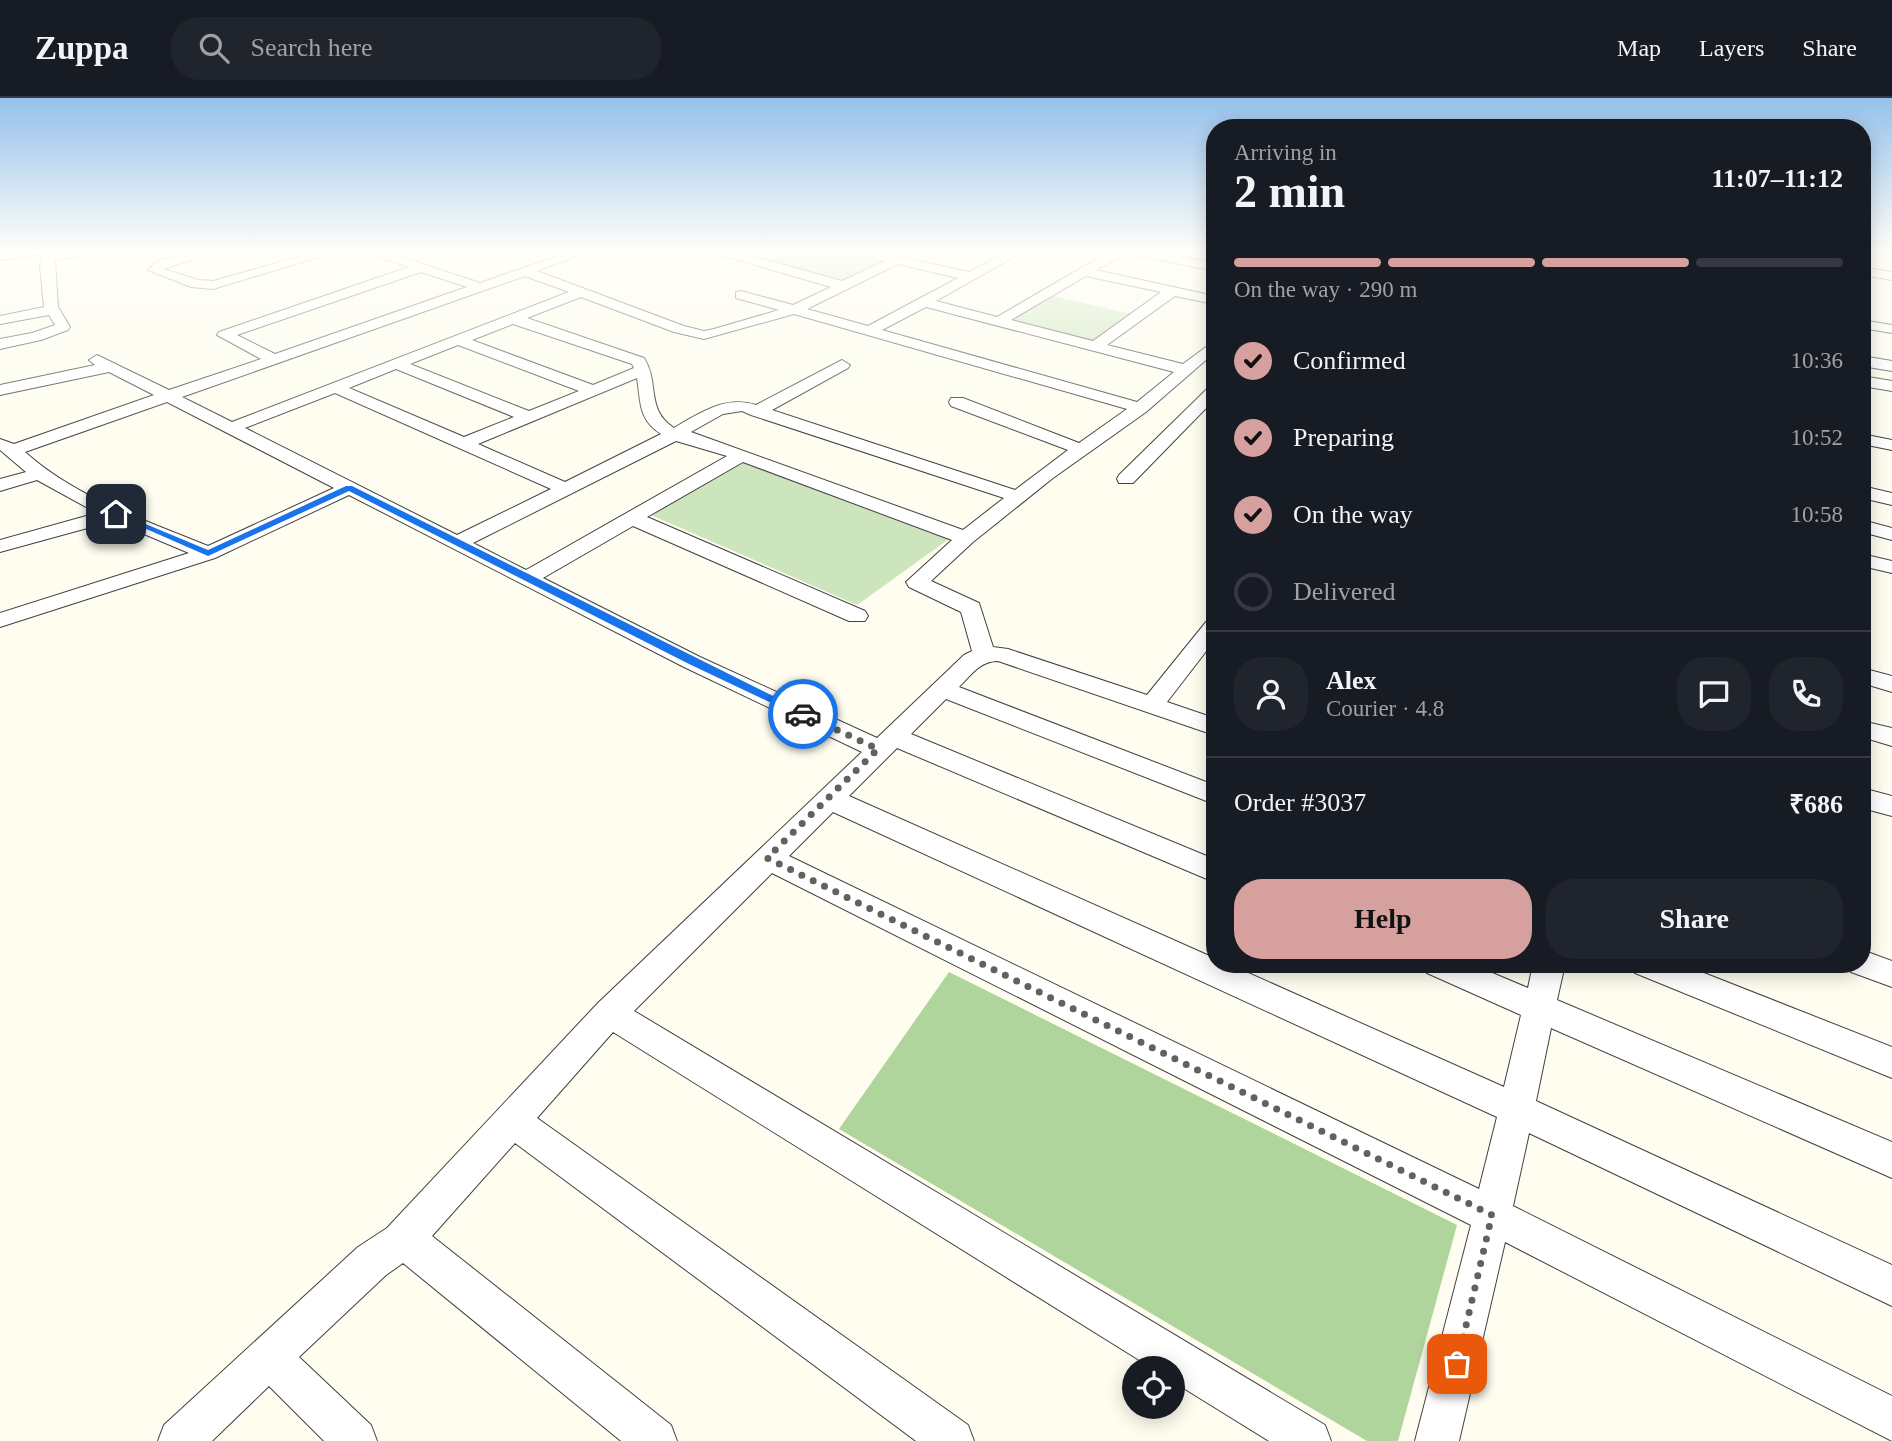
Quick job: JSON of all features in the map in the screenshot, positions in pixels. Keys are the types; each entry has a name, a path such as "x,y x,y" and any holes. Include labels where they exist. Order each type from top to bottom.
{"street":[{"path":"0,320 39,313"},
{"path":"0,344 36,337 64,327 55,313"},
{"path":"274,359 224,335 289,313"},
{"path":"7,447 167,396 407,313"},
{"path":"231,428 530,313"},
{"path":"636,313 679,329 704,335 784,313"},
{"path":"804,313 1140,408"},
{"path":"870,331 904,313"},
{"path":"967,313 1186,370"},
{"path":"1000,321 1015,313"},
{"path":"1096,346 1143,313"},
{"path":"514,319 639,361 644,370 646,407 652,419 674,435 689,437 742,455 966,538"},
{"path":"1871,326 1892,329"},
{"path":"458,340 594,391"},
{"path":"984,654 971,608 917,582 966,538 1046,474 1140,408 1206,353"},
{"path":"1871,362 1892,366"},
{"path":"0,390 104,364 692,662 885,742 1206,868"},
{"path":"397,364 529,417"},
{"path":"757,411 842,365"},
{"path":"463,444 644,370"},
{"path":"1871,382 1892,386"},
{"path":"336,388 564,488"},
{"path":"957,402 1076,452"},
{"path":"1126,479 1206,403"},
{"path":"457,543 729,406 743,406 1018,497"},
{"path":"1871,441 1892,445"},
{"path":"7,447 39,474 116,514 208,554"},
{"path":"527,578 742,455"},
{"path":"0,485 39,474"},
{"path":"0,620 208,554 349,488"},
{"path":"1871,494 1892,499"},
{"path":"0,546 116,514"},
{"path":"632,518 857,616"},
{"path":"1871,528 1892,534"},
{"path":"1871,562 1892,567"},
{"path":"1153,704 1206,638"},
{"path":"180,1441 372,1261 401,1241 610,1013 972,660 984,654 1000,654 1206,724"},
{"path":"1871,678 1892,684"},
{"path":"942,689 1206,792"},
{"path":"1871,731 1892,737"},
{"path":"828,798 1206,969"},
{"path":"1871,800 1892,806"},
{"path":"767,858 1492,1215 1892,1419"},
{"path":"1871,966 1892,974"},
{"path":"1214,973 1516,1110 1892,1286"},
{"path":"1460,973 1892,1160"},
{"path":"1437,1441 1547,973"},
{"path":"1668,973 1892,1063"},
{"path":"610,1013 1309,1441"},
{"path":"512,1120 952,1441"},
{"path":"401,1241 424,1253 655,1441"},
{"path":"270,1357 355,1441"}],"green space":[{"path":"1025,313 1130,314 1092,342 1011,321"},
{"path":"743,463 949,539 857,605 651,515"},
{"path":"949,972 1457,1225 1398,1441 1367,1441 839,1129"}],"way so far":[{"path":"803,714 878,749 767,858 1492,1215 1457,1364"}],"route":[{"path":"116,514 208,554 349,488 692,662 803,714"}]}
